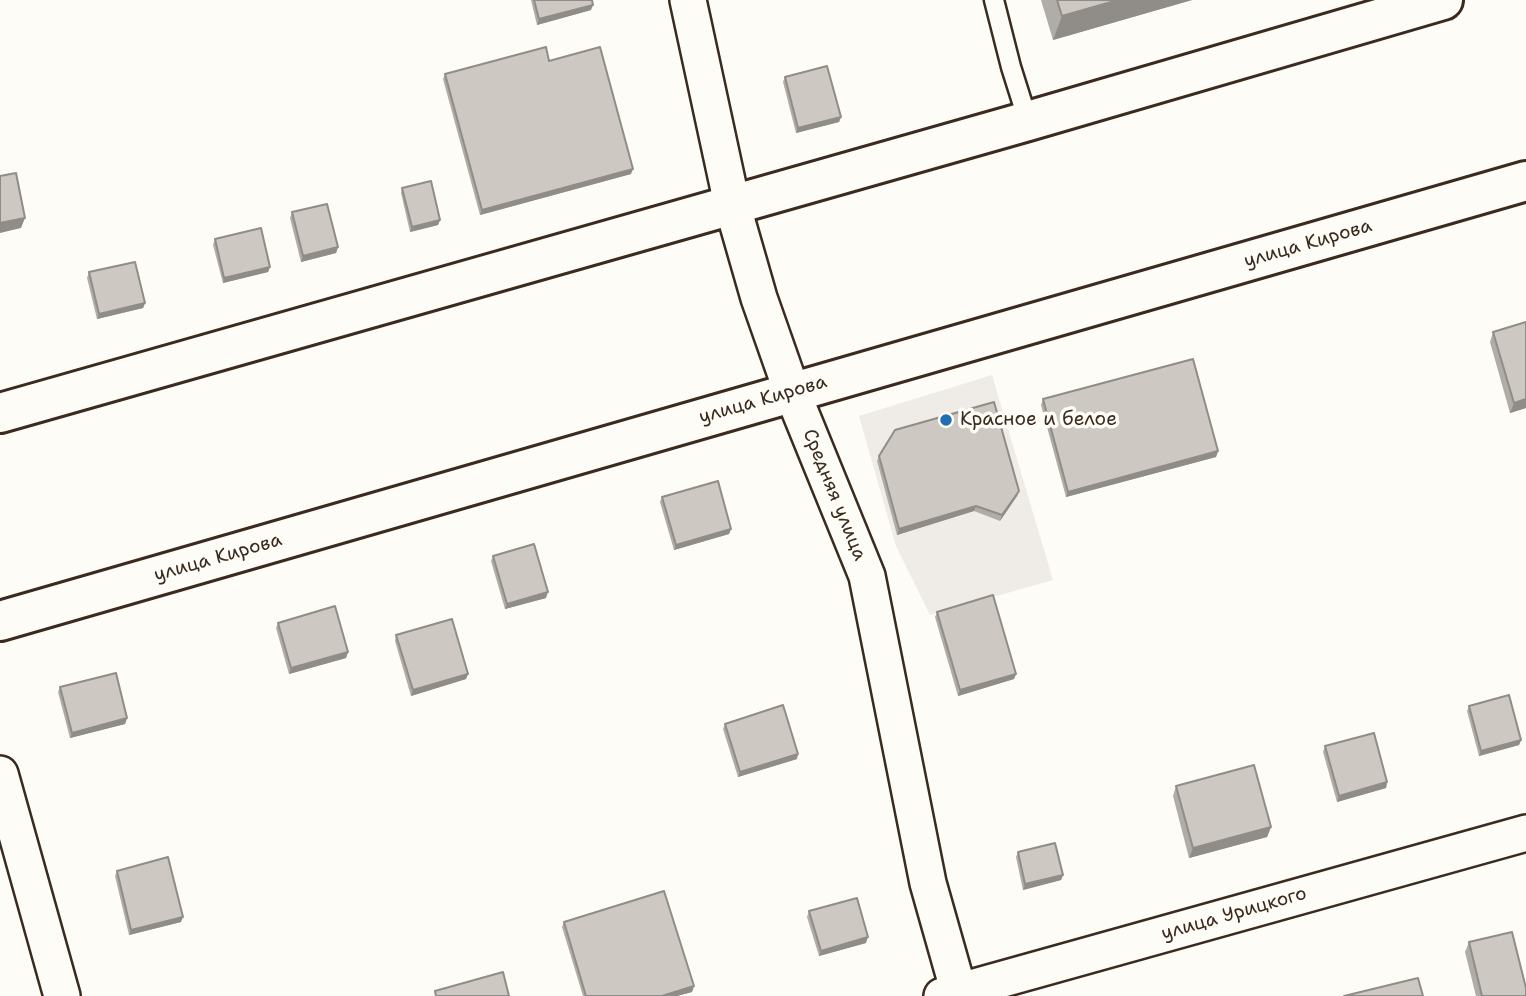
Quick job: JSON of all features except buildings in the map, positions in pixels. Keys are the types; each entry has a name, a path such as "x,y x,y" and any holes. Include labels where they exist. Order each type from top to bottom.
{"main road":[{"path":"0,413 1028,121 1443,0"},
{"name":"улица Кирова","path":"0,621 1526,181"}],"street":[{"name":"Средняя улица","path":"688,0 732,204 758,298 792,392 867,576 953,994"},
{"path":"0,774 62,996"},
{"name":"улица Урицкого","path":"953,994 1526,832"}],"lane":[{"path":"994,0 1028,121"}],"shaded area":[{"path":"992,375 1053,580 930,615 896,546 859,416"}],"place":[{"name":"Красное и белое","path":"946,420"}]}
